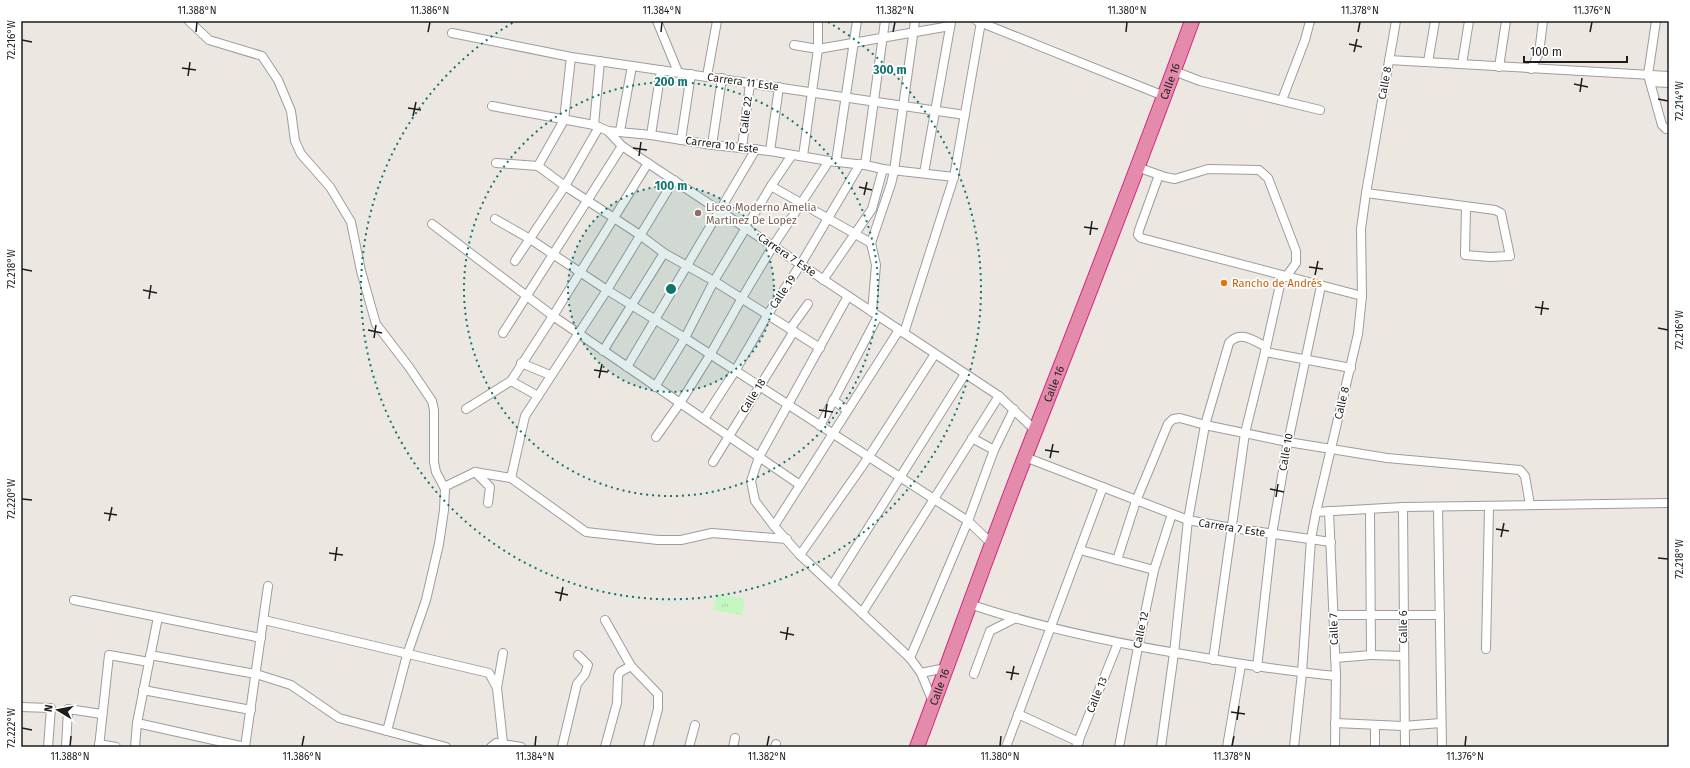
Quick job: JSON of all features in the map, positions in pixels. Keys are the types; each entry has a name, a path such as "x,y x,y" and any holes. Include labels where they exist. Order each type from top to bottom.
{"highway":[{"name":"Calle 16","path":"917,747 1035,430 1087,301 1150,172 1164,96 1178,73 1192,21"}],"street":[{"path":"190,21 209,40 262,56 278,80 291,111 295,141 301,154 330,187 350,222 376,324 409,367 432,402 434,410 434,462 436,472 444,487 444,510 439,544 426,600 407,655 387,731"},
{"path":"657,21 678,72"},
{"path":"707,76 717,21"},
{"path":"803,156 818,50 818,21"},
{"path":"656,437 680,403 773,246 833,162 846,98 857,21"},
{"name":"Calle 19","path":"704,419 862,165 885,21"},
{"path":"820,426 875,314 876,264 871,243 880,212 892,184 915,21"},
{"path":"1282,100 1305,40 1310,21"},
{"name":"Calle 8","path":"1294,747 1302,673 1311,539 1358,334 1362,296 1361,229 1366,192 1396,21"},
{"path":"1428,62 1435,21"},
{"path":"1462,64 1470,21"},
{"path":"1499,67 1506,21"},
{"path":"1531,69 1539,53 1543,21"},
{"path":"1656,21 1649,78 1662,125 1666,129 1669,129"},
{"path":"774,526 847,410 901,331 954,177 979,22 1164,96"},
{"path":"794,45 818,50 951,24 924,173"},
{"name":"Carrera 11 Este","path":"452,33 571,57 750,82 846,98 965,115"},
{"path":"538,166 564,120 571,57"},
{"path":"1389,60 1531,69 1567,69 1649,78 1669,84"},
{"path":"514,261 565,186 597,126 600,61"},
{"path":"620,131 632,66"},
{"path":"651,135 661,70"},
{"path":"1178,73 1192,78 1320,110"},
{"path":"681,140 691,74"},
{"path":"1649,78 1669,76"},
{"path":"712,145 722,78"},
{"name":"Calle 22","path":"742,148 750,82"},
{"path":"770,151 779,87"},
{"name":"Carrera 10 Este","path":"492,106 597,126 608,131 620,131 712,145 770,151 894,171 954,177"},
{"name":"Carrera 7 Este","path":"608,131 622,146 999,396 1035,430"},
{"path":"503,334 622,146"},
{"path":"627,367 756,150"},
{"path":"655,387 685,338 714,281 771,186 792,155"},
{"path":"496,163 538,166 565,186 614,217 664,253 742,298 820,348"},
{"path":"466,409 511,381 648,163"},
{"path":"823,280 872,209 883,169"},
{"path":"1213,660 1244,433 1284,276 1296,263 1296,251 1268,178 1265,174 1258,170 1208,169 1178,179 1150,172 1138,235 1141,238 1284,276 1321,286 1362,296"},
{"path":"511,478 525,416 606,290 674,180"},
{"path":"771,186 828,220 871,243"},
{"path":"1366,192 1466,206 1501,213 1510,256 1490,257 1464,255 1466,206"},
{"path":"872,209 880,212"},
{"path":"495,219 530,239 606,290 710,354 968,522 992,544"},
{"path":"432,224 553,316 800,485"},
{"path":"603,351 664,253"},
{"name":"Calle 10","path":"1257,668 1272,534 1304,359 1321,286"},
{"path":"848,296 760,458 751,481 755,501 774,526 800,555 833,584 910,658 921,674 933,703"},
{"name":"Calle 18","path":"713,462 808,304"},
{"path":"1161,747 1174,653 1188,520 1205,425 1229,343 1234,338 1239,336 1248,337 1266,349 1304,359 1351,368"},
{"path":"800,555 868,458 935,354"},
{"path":"521,363 550,375"},
{"path":"833,584 966,374"},
{"path":"511,381 538,396"},
{"path":"862,613 999,396"},
{"path":"833,400 847,410"},
{"path":"910,658 968,522 994,450 1014,409"},
{"path":"1117,560 1136,501 1168,424 1173,419 1180,418 1205,425 1288,442 1387,458 1520,470 1525,476 1534,505"},
{"path":"972,438 994,450"},
{"name":"Carrera 7 Este","path":"1025,457 1188,520 1232,528 1331,542"},
{"path":"444,487 475,472 511,478 586,532 658,540 681,540 712,533 786,539"},
{"path":"475,472 490,487 488,503"},
{"path":"1009,745 1018,714 1103,487"},
{"path":"1316,512 1403,507 1489,507 1668,501"},
{"name":"Calle 6","path":"1403,507 1403,726 1405,747"},
{"path":"1438,507 1442,747"},
{"path":"1486,649 1489,507"},
{"path":"1370,509 1371,655"},
{"name":"Calle 7","path":"1330,511 1336,676 1335,747"},
{"name":"Calle 12","path":"1119,747 1154,570 1172,514"},
{"path":"1080,550 1154,570"},
{"path":"137,723 245,747 268,586"},
{"path":"74,600 261,638"},
{"path":"969,604 985,610 1051,628 1138,647 1257,668 1336,676"},
{"path":"1333,615 1440,616"},
{"path":"135,747 137,723 158,617"},
{"path":"974,674 990,631 1016,618"},
{"path":"264,620 407,655 489,673 497,688"},
{"path":"604,620 631,666 658,694 658,708 648,747"},
{"name":"Calle 13","path":"1078,744 1118,643"},
{"path":"503,652 497,688 503,743"},
{"path":"116,747 99,746 109,655 150,658 256,674 291,685 339,718 446,747"},
{"path":"562,747 577,684 585,674 588,665 578,655"},
{"path":"1335,658 1371,655 1403,656"},
{"path":"1227,747 1241,665"},
{"path":"605,747 616,703 618,676 620,672 631,666"},
{"path":"921,674 946,668"},
{"path":"143,690 251,710"},
{"path":"21,707 51,708 48,747"},
{"path":"66,747 68,709 102,714"},
{"path":"1018,714 1078,744"},
{"path":"1335,723 1403,726 1441,723"},
{"path":"689,747 695,725"},
{"path":"1375,725 1375,747"},
{"path":"733,747 735,738"},
{"path":"492,747 496,743 521,747"}],"green space":[{"path":"717,594 745,599 742,615 714,610"}],"place":[{"name":"Liceo Moderno Amelia Martinez De Lopez","path":"698,213"},
{"name":"Rancho de Andrés","path":"1224,283"}]}
